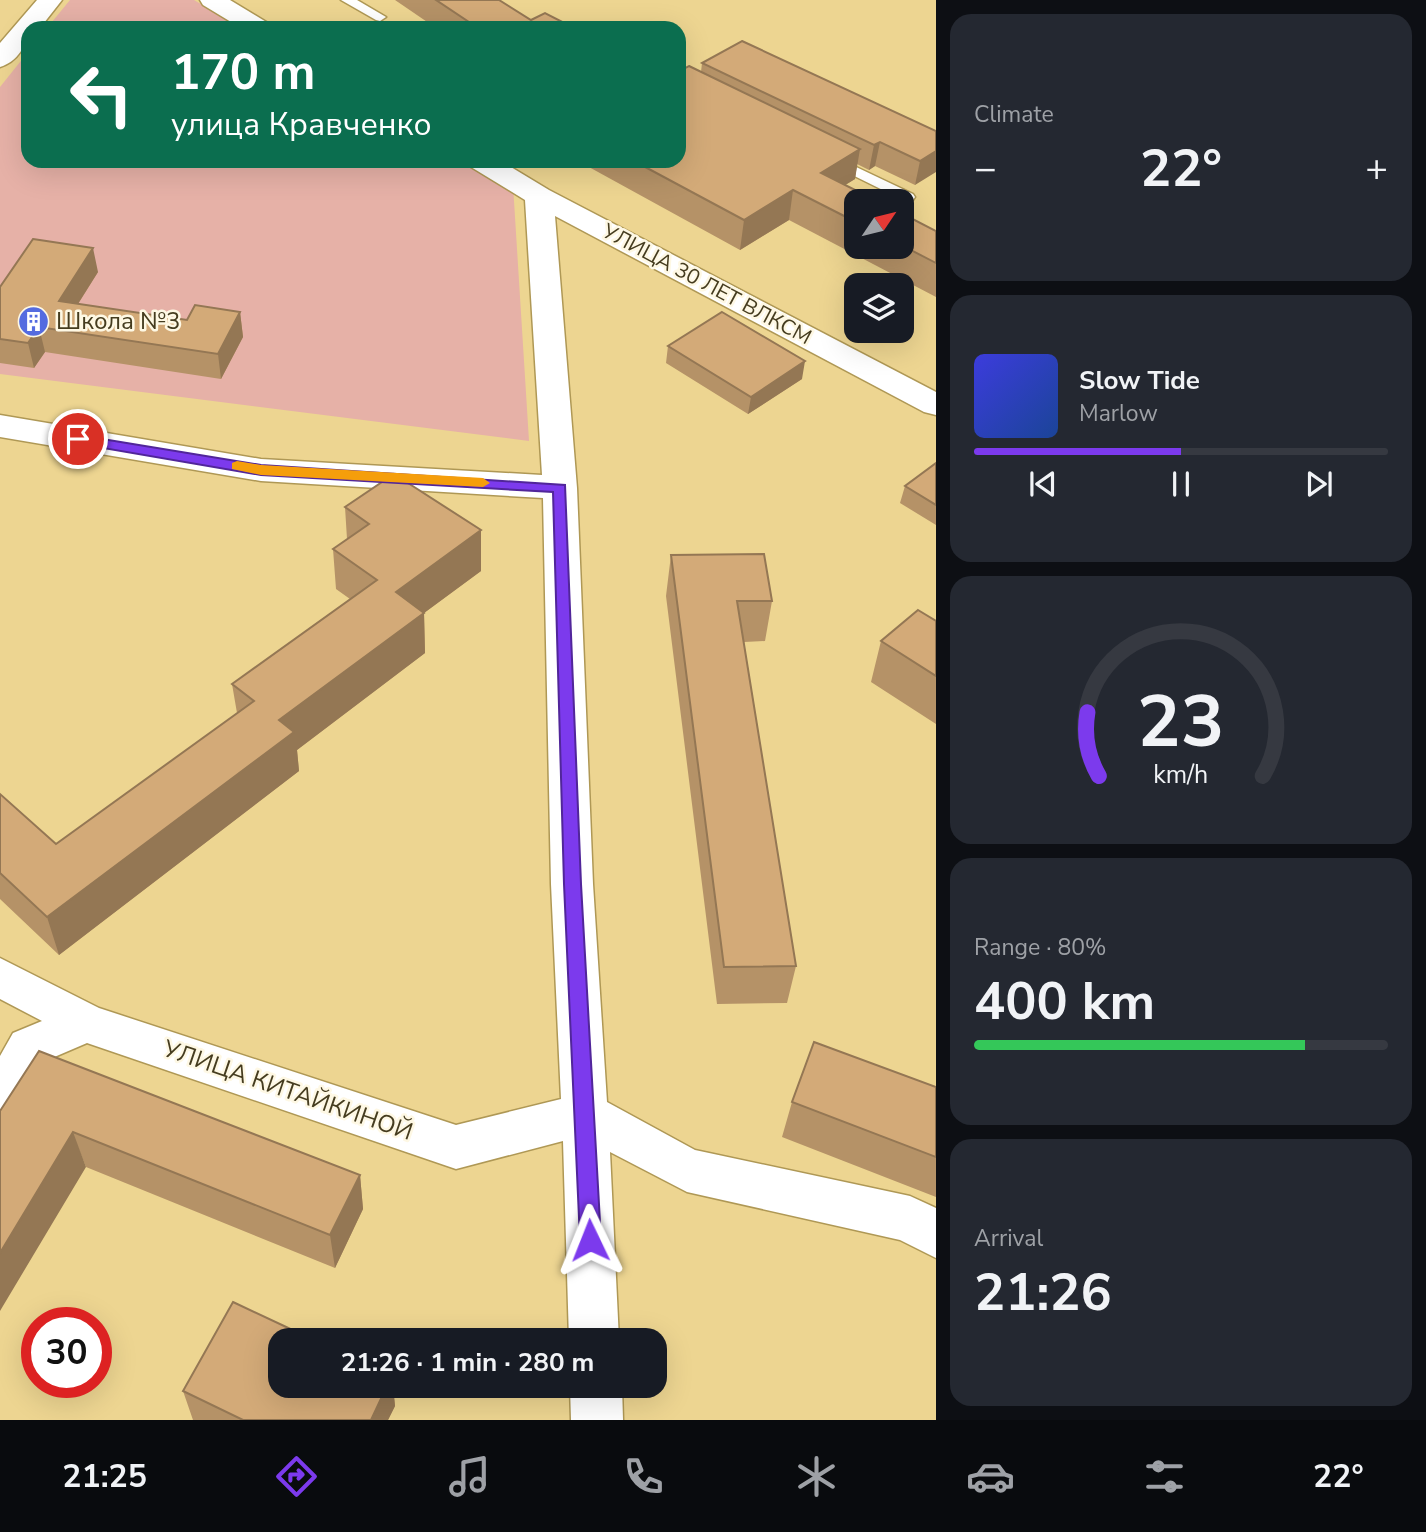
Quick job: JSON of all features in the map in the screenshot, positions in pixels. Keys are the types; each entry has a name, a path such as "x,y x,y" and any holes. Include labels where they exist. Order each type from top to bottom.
{"street":[{"path":"32,21 50,0"},
{"path":"212,0 246,21"},
{"path":"0,59 21,34"},
{"name":"УЛИЦА 30 ЛЕТ ВЛКСМ","path":"493,168 539,196 936,405"},
{"path":"539,196 560,488 572,884 586,1114 594,1328"},
{"path":"0,426 261,470 560,488"},
{"name":"УЛИЦА КИТАЙКИНОЙ","path":"0,977 86,1023 456,1147 586,1114"},
{"path":"0,1099 29,1047 86,1023"},
{"path":"586,1114 687,1170 910,1219 936,1236"},
{"path":"596,1398 597,1420"}],"lane":[{"path":"347,0 380,17"},
{"path":"824,155 892,189"}],"shaded area":[{"path":"70,0 194,0 230,21 53,21"},
{"path":"21,61 21,168 483,168 513,185 529,441 0,374 0,87"}],"building":[{"path":"436,0 499,0 531,20 545,13 560,21 468,21"},
{"path":"742,41 936,131 936,151 920,161 880,142 874,145 702,63"},
{"path":"689,66 860,149 821,173 853,189 844,189 844,216 793,190 744,220 647,168 686,168 686,68"},
{"path":"914,220 936,231 936,263 914,252"},
{"path":"33,239 93,248 59,301 187,320 195,305 240,312 218,354 39,327 28,343 0,339 0,287"},
{"path":"722,312 805,361 751,397 668,346"},
{"path":"936,463 936,505 905,486"},
{"path":"394,474 481,530 396,592 424,613 279,720 294,732 47,917 0,873 0,794 56,844 254,701 232,684 377,580 333,549 369,524 345,507"},
{"path":"764,554 772,601 737,601 796,966 724,967 671,555"},
{"path":"918,610 936,621 936,676 881,641"},
{"path":"814,1042 936,1087 936,1157 792,1102"},
{"path":"39,1051 360,1175 330,1235 73,1132 0,1253 0,1111"},
{"path":"233,1302 288,1328 268,1328 268,1398 381,1398 371,1420 243,1420 183,1391"}],"slow traffic":[{"path":"237,466 261,470 483,483"}],"place":[{"name":"Школа №3","path":"33,321"}],"route":[{"path":"78,439 261,470 560,488 572,884 586,1114 590,1240"}]}
